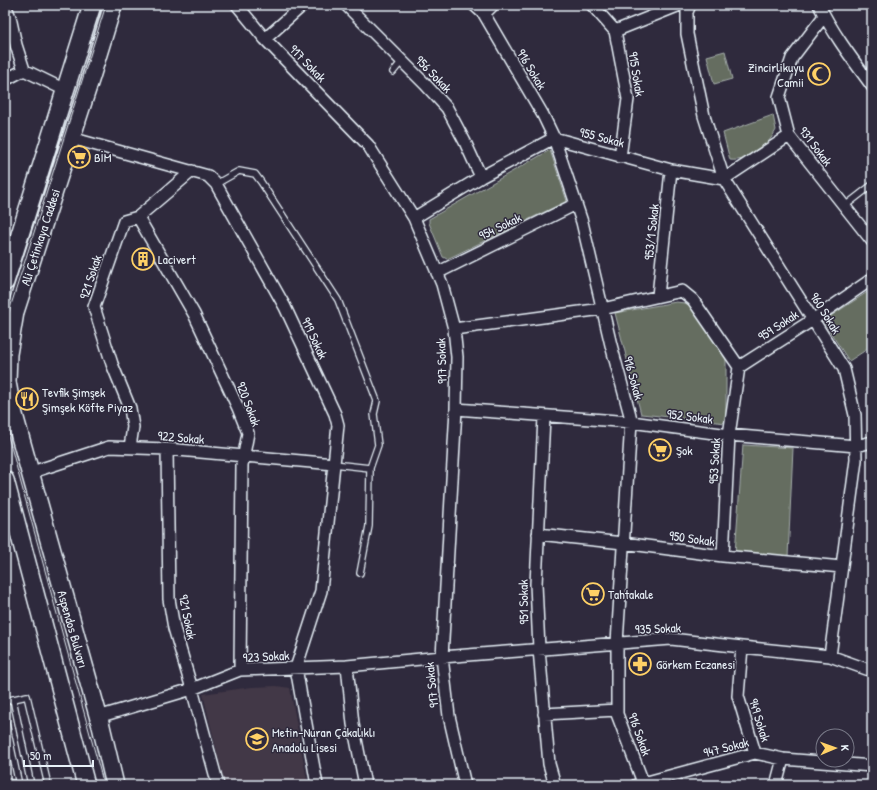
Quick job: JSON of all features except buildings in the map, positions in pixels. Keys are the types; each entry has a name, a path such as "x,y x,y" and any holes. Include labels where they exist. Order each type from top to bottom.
{"main road":[{"path":"5,280 92,5"},
{"name":"Ali Çetinkaya Caddesi","path":"29,473 11,404 7,382 8,354 15,312 72,138 113,5"},
{"name":"Aspendos Bulvarı","path":"29,473 116,785"},
{"name":"Aspendos Bulvarı","path":"5,480 86,785"}],"street":[{"path":"5,5 10,17 16,45 24,70 65,90"},
{"name":"917 Sokak","path":"237,5 265,39 368,144 414,218 442,284 454,329 457,357 456,409 442,657 449,716 465,785"},
{"path":"265,39 303,5"},
{"name":"956 Sokak","path":"346,5 446,108 465,142 481,177"},
{"name":"916 Sokak","path":"474,5 484,14 543,115 554,138 582,222 602,308 630,415 617,643 617,714 641,784"},
{"path":"484,14 493,5"},
{"path":"592,5 615,31 680,5"},
{"name":"960 Sokak","path":"690,5 687,12 687,34 704,116 724,179 814,319 844,369 855,415 856,460 830,656"},
{"path":"819,5 824,16 850,56 872,86"},
{"name":"931 Sokak","path":"824,16 792,58 779,97 789,136 872,241"},
{"name":"915 Sokak","path":"615,31 628,99 620,156"},
{"path":"5,80 24,70"},
{"path":"724,179 789,136"},
{"name":"919 Sokak","path":"72,138 208,176 216,184 285,307 336,414 338,425 321,591 296,668"},
{"path":"414,218 481,177 554,138"},
{"name":"955 Sokak","path":"554,138 671,170 724,179"},
{"name":"953/1 Sokak","path":"658,296 671,170"},
{"name":"921 Sokak","path":"130,447 133,427 130,408 112,364 94,308 100,286 124,221 138,218 192,171"},
{"name":"954 Sokak","path":"437,273 576,204"},
{"name":"920 Sokak","path":"138,218 194,314 238,408 248,433 242,465 240,670"},
{"name":"959 Sokak","path":"739,367 814,319 872,279"},
{"path":"454,329 602,308 682,291 692,300 739,367"},
{"name":"953 Sokak","path":"723,556 729,435 739,367"},
{"name":"952 Sokak","path":"456,409 544,417 630,422 729,435 856,446 872,442"},
{"name":"951 Sokak","path":"544,417 536,584 544,714 549,764 555,785"},
{"name":"922 Sokak","path":"29,473 109,447 167,449 334,464"},
{"name":"921 Sokak","path":"167,449 169,599 174,628 218,785"},
{"name":"950 Sokak","path":"538,534 723,556 842,567"},
{"name":"935 Sokak","path":"442,657 671,639 830,656 872,670"},
{"name":"949 Sokak","path":"742,647 738,696 755,753"},
{"name":"923 Sokak","path":"98,717 192,689 240,670 347,666 442,657"},
{"path":"347,666 353,724 365,785"},
{"path":"296,668 317,785"},
{"path":"544,714 617,710"},
{"name":"947 Sokak","path":"641,784 755,753 783,759 872,766"},
{"path":"776,785 783,759"}],"lane":[{"path":"393,72 402,61"},
{"path":"216,184 239,171 255,174 261,182 338,300 377,401 374,414 378,444 370,468 369,526 360,573"},
{"path":"845,206 872,185"},
{"path":"334,464 370,468"},
{"path":"5,701 27,696 48,785"},
{"path":"14,699 31,785"},
{"path":"5,718 18,785 5,781"}],"shaded area":[{"name":"Metin-Nuran Çakalıklı Anadolu Lisesi","path":"276,686 290,688 308,785 225,785 203,694 252,687"}],"green space":[{"path":"725,51 732,79 714,84 707,56"},
{"path":"773,115 776,130 768,142 758,152 745,159 730,160 723,133"},
{"path":"550,150 567,201 447,259 443,257 429,223 429,219"},
{"path":"872,289 872,346 849,361 823,321"},
{"path":"676,302 685,303 690,306 709,329 726,356 726,423 641,414 615,313"},
{"path":"743,445 793,448 788,557 735,553"}],"tram line":[{"path":"5,324 106,5"},
{"path":"5,425 104,785"}],"place":[{"name":"Zincirlikuyu Camii","path":"819,74"},
{"name":"BİM","path":"79,157"},
{"name":"Lacivert","path":"143,259"},
{"name":"Tevfik Şimşek Şimşek Köfte Piyaz","path":"27,399"},
{"name":"Şok","path":"660,450"},
{"name":"Tahtakale","path":"593,594"},
{"name":"Görkem Eczanesi","path":"640,664"},
{"name":"Metin-Nuran Çakalıklı Anadolu Lisesi","path":"257,739"}]}
